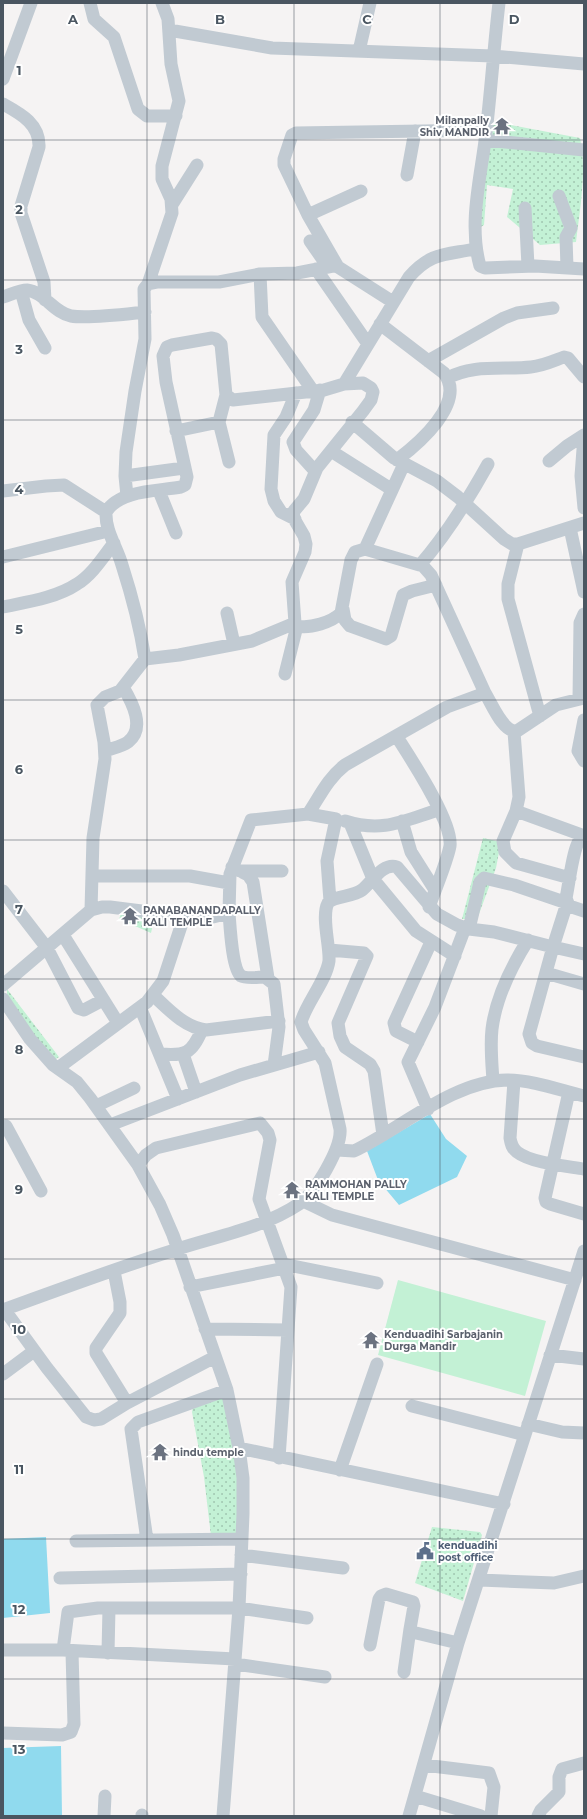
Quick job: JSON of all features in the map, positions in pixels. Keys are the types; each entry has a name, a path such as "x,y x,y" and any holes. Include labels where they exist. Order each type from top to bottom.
{"street":[{"path":"3,79 31,3"},
{"path":"90,3 94,19 114,37 138,109 147,116 176,116"},
{"path":"162,3 168,19 171,64 179,101 162,166 162,180 173,203"},
{"path":"359,51 370,3"},
{"path":"498,3 486,135 476,202 475,249 481,268 528,266 584,269"},
{"path":"169,30 260,47 493,56 584,64"},
{"path":"3,104 29,121 39,139 39,147 21,206 21,213 44,282 46,300"},
{"path":"406,175 415,131"},
{"path":"327,268 308,215 284,165 284,159 292,135 296,133 415,131 486,135 584,150"},
{"path":"128,496 125,476 126,452 145,339 144,289 148,284 172,213 173,203 197,165"},
{"path":"308,215 361,191"},
{"path":"559,196 571,228 566,237 567,268"},
{"path":"525,208 528,266"},
{"path":"310,241 327,268 368,344"},
{"path":"344,384 409,277 427,260 475,249"},
{"path":"148,284 158,282 219,282 260,274 297,273 327,268 393,302"},
{"path":"260,274 262,317 316,390 314,410 293,442 296,450 315,471"},
{"path":"21,291 29,320 45,348"},
{"path":"3,297 21,291 30,291 46,300 59,311 72,316 145,312"},
{"path":"428,361 504,318 517,313 553,308"},
{"path":"365,549 401,462 442,416 451,390 448,378 380,324"},
{"path":"106,512 115,501 128,496 182,488 185,485 187,477 166,382 163,356 167,346 212,338 219,340 226,395 219,422 229,462"},
{"path":"448,378 456,374 470,371 538,366 564,357 568,358 584,377"},
{"path":"226,395 230,399 238,400 316,390 344,384 363,383 371,388 373,392 371,400 352,422 315,471 304,499 294,511 295,519 304,536 306,544 305,552 292,582 296,624 285,674"},
{"path":"295,519 278,509 274,502 270,488 274,435 286,417 296,393"},
{"path":"176,431 219,422"},
{"path":"352,422 386,452 401,462 437,481 466,503 504,539 512,544 518,544 584,523"},
{"path":"549,461 567,446 584,435"},
{"path":"584,435 581,476 584,508"},
{"path":"331,451 391,489"},
{"path":"420,565 438,544 466,503 488,464"},
{"path":"125,476 184,468"},
{"path":"3,491 46,486 64,486 106,512 111,537 122,564 140,628 145,659"},
{"path":"159,491 176,533"},
{"path":"570,528 584,592"},
{"path":"3,556 111,537"},
{"path":"3,607 34,600 78,584 94,568 111,537"},
{"path":"518,544 508,584 508,599 540,716"},
{"path":"436,585 412,591 403,595 390,636 386,639 350,626 345,620 343,609 353,555 360,549 365,549 420,565 427,570 436,585 485,692 506,728 514,732"},
{"path":"91,910 93,838 105,759 97,705 101,699 120,691 145,659 179,655 252,641 296,624 307,627 333,619 338,616 343,609"},
{"path":"227,613 234,644"},
{"path":"514,732 556,705 582,698 580,623 584,614"},
{"path":"104,751 128,742 136,731 135,709 123,687"},
{"path":"308,814 335,773 345,765 397,737 447,707 485,692"},
{"path":"584,720 578,751 584,761"},
{"path":"514,732 519,790 516,811 503,841 508,857 516,863 570,878"},
{"path":"397,737 420,774 448,832 450,846 429,907"},
{"path":"268,978 243,977 239,975 235,967 229,912 228,883 236,869 251,820 308,814 363,826 385,826 438,810"},
{"path":"516,811 583,835 576,848 567,903 529,1034 532,1043 537,1046 584,1057"},
{"path":"215,1357 127,1403 101,1419 89,1419 34,1351 4,1310 176,1249 266,1222 304,1201 309,1195 337,1150 340,1138 340,1129 328,1071 319,1052 304,1030 301,1022 305,1009 327,968 329,950 326,921 328,904 330,901 327,861 336,819"},
{"path":"402,821 411,852 435,890"},
{"path":"350,823 373,879 413,927 430,942 454,956"},
{"path":"330,901 335,898 355,895 390,865 398,867 429,907 437,914 467,928 494,932 584,954"},
{"path":"236,869 282,871"},
{"path":"236,869 248,876 254,886 268,978 274,984 279,1021 274,1065"},
{"path":"92,876 190,876 228,883"},
{"path":"428,1109 408,1062 436,1007 454,956 467,928 480,882 484,878 514,885 567,903 572,907 584,910"},
{"path":"3,891 46,948 78,1008 84,1010 103,1000"},
{"path":"3,985 91,910 102,907 110,907 205,919 229,912"},
{"path":"58,1068 140,1007 153,995 163,981 184,917"},
{"path":"63,935 118,1023"},
{"path":"492,1081 491,1055 493,1021 506,978 528,940"},
{"path":"418,1042 396,1031 394,1023 430,942"},
{"path":"329,950 364,953 367,956 338,1022 340,1036 346,1047 370,1064 374,1071 383,1135"},
{"path":"546,973 584,984"},
{"path":"153,995 183,1021 193,1028 202,1030 279,1021"},
{"path":"3,999 30,1039 58,1068 77,1082 138,1165 160,1205 227,1390 239,1448 243,1478 239,1608 223,1816"},
{"path":"140,1007 178,1099"},
{"path":"160,1054 183,1054 192,1048 202,1030"},
{"path":"110,1125 240,1075 319,1052"},
{"path":"183,1054 196,1092"},
{"path":"337,1150 354,1151 458,1092 478,1084 492,1081 528,1082 584,1096"},
{"path":"514,1081 510,1138 512,1147 518,1153 554,1164 584,1169"},
{"path":"96,1106 134,1088"},
{"path":"569,1092 554,1164 546,1193 546,1202 584,1214"},
{"path":"138,1165 146,1155 156,1148 260,1123 268,1133 270,1140 259,1193 260,1206 291,1287 279,1458"},
{"path":"4,1126 41,1191"},
{"path":"304,1201 337,1216 575,1280"},
{"path":"409,1816 458,1643 480,1580 550,1355 575,1280 582,1265 584,1251"},
{"path":"190,1287 284,1266 377,1284"},
{"path":"114,1271 120,1302 120,1313 96,1348 96,1353 127,1403"},
{"path":"205,1329 288,1330"},
{"path":"3,1374 34,1351"},
{"path":"550,1355 584,1359"},
{"path":"340,1470 377,1364"},
{"path":"147,1540 131,1429 138,1422 227,1390"},
{"path":"412,1406 527,1430 584,1433"},
{"path":"239,1448 279,1458 504,1504"},
{"path":"76,1541 242,1539"},
{"path":"241,1555 343,1568"},
{"path":"60,1578 240,1574"},
{"path":"480,1580 554,1583 584,1576"},
{"path":"370,1645 379,1599 383,1595 397,1597 413,1602 414,1610 404,1672"},
{"path":"108,1653 109,1608"},
{"path":"3,1733 62,1735 71,1732 74,1724 68,1651 68,1612 75,1610 109,1608 239,1608 307,1618"},
{"path":"410,1629 416,1634 458,1643"},
{"path":"3,1650 68,1651 235,1661 325,1677"},
{"path":"538,1816 541,1810 559,1792 559,1777 562,1769 584,1763"},
{"path":"424,1765 489,1773 494,1787 491,1816"},
{"path":"104,1816 105,1796"},
{"path":"415,1796 446,1810 480,1816"}],"green space":[{"path":"494,122 580,138 583,176 576,242 540,245 507,217 513,189 487,185 484,225 476,230 474,184 490,130"},
{"path":"483,838 501,842 496,868 476,922 470,919 462,919"},
{"path":"123,909 155,915 151,933 119,919"},
{"path":"7,989 59,1057 53,1061 7,999"},
{"path":"398,1280 546,1321 525,1396 378,1355"},
{"path":"225,1395 236,1448 239,1537 211,1536 204,1477 192,1412 193,1407"},
{"path":"432,1527 480,1532 482,1535 463,1601 415,1583"}],"water":[{"path":"430,1114 446,1139 467,1156 457,1177 399,1205 378,1180 367,1151"},
{"path":"46,1537 50,1613 3,1618 3,1539"},
{"path":"61,1746 62,1816 3,1816 3,1748"}],"place":[{"name":"Milanpally Shiv MANDIR","path":"502,126"},
{"name":"PANABANANDAPALLY KALI TEMPLE","path":"130,916"},
{"name":"RAMMOHAN PALLY KALI TEMPLE","path":"292,1190"},
{"name":"Kenduadihi Sarbajanin Durga Mandir","path":"371,1340"},
{"name":"hindu temple","path":"160,1452"},
{"name":"kenduadihi post office","path":"425,1551"}]}
